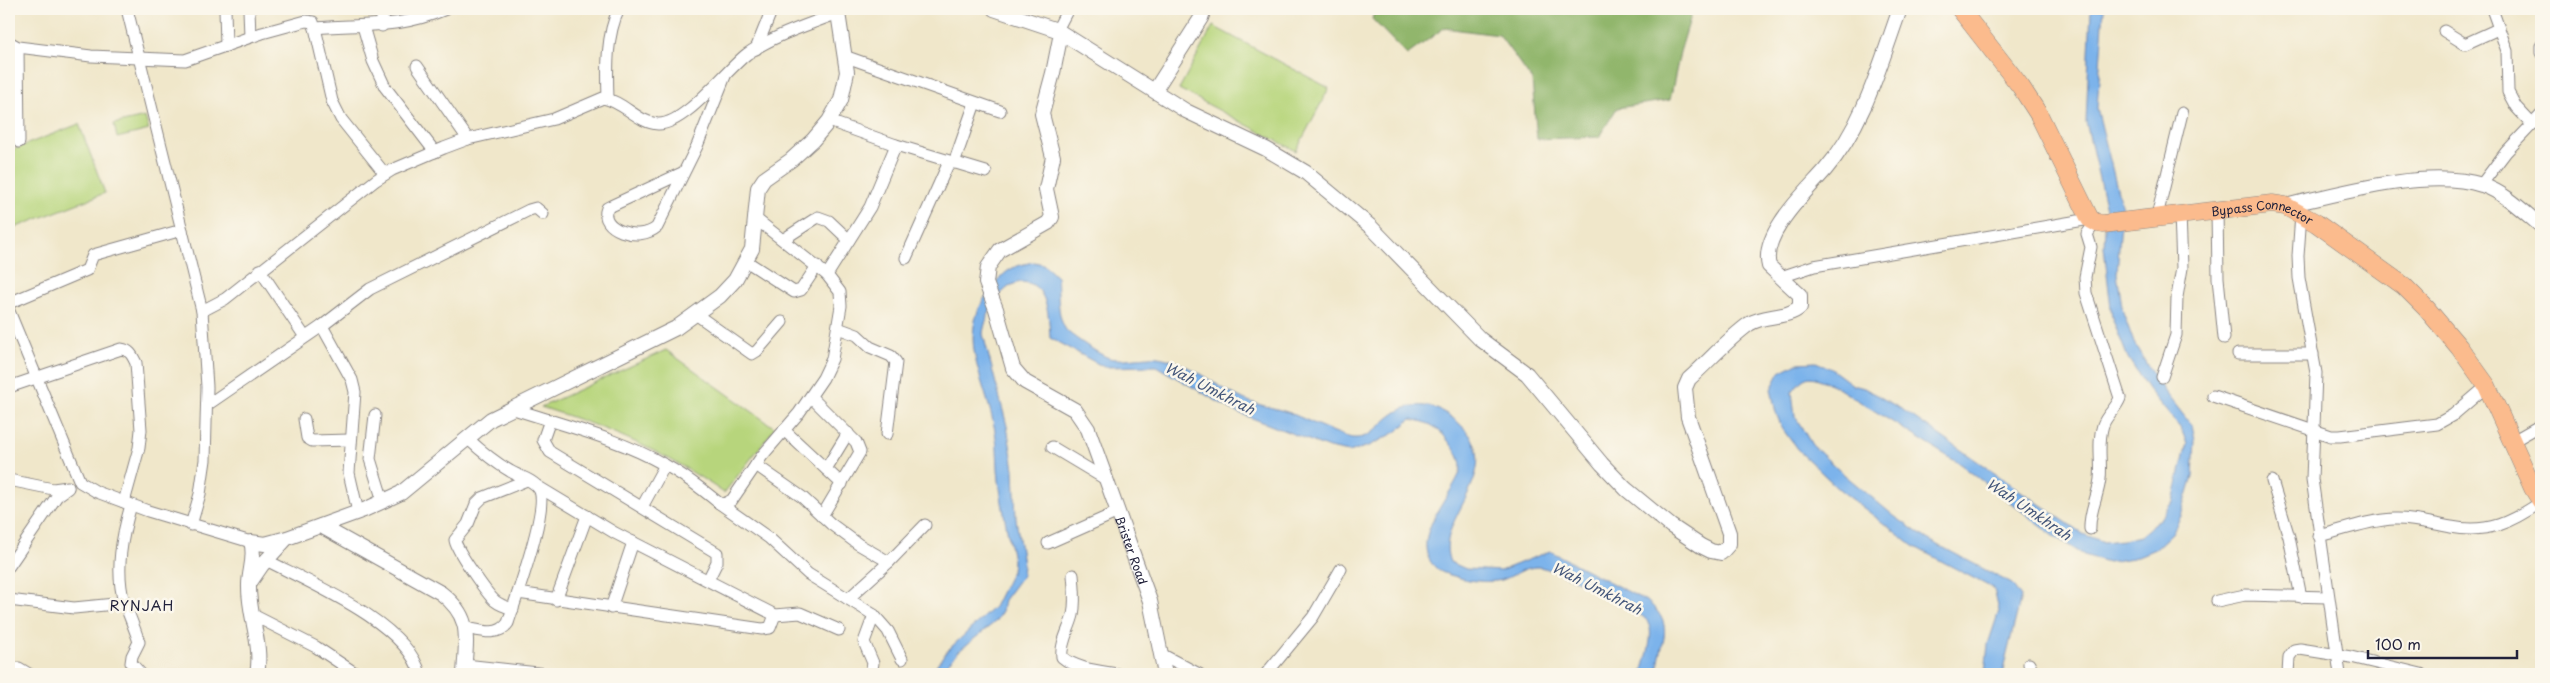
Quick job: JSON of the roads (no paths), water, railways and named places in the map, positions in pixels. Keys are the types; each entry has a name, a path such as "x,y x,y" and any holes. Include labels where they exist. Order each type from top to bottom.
{"main road":[{"path":"1960,9 2021,87 2039,115 2096,222"},
{"name":"Bypass Connector","path":"2096,222 2180,214 2254,204 2285,206 2301,214 2382,270 2416,298 2460,347 2487,386 2541,502"}],"street":[{"path":"127,9 202,311 207,406 205,460 200,494 191,525"},
{"path":"225,9 226,46"},
{"path":"249,9 250,37"},
{"path":"382,9 382,26"},
{"path":"315,28 382,26 420,19 446,9"},
{"path":"608,99 607,72 612,37 619,9"},
{"path":"756,48 772,9"},
{"path":"994,9 1059,32 1186,111 1290,162 1329,190 1371,227 1460,321 1480,339 1527,374 1602,464 1626,489 1671,526 1711,552 1725,550 1730,540 1729,533 1688,417 1685,388 1689,379 1749,324 1764,318 1791,312 1800,307 1800,295 1772,269 1768,261 1778,228 1794,204 1826,170 1852,132 1871,88 1900,9"},
{"path":"1059,32 1068,9"},
{"path":"1155,90 1204,9"},
{"path":"2492,9 2508,60 2508,92 2516,107 2532,124"},
{"path":"9,311 13,331 38,378 78,480 97,492 128,504 251,542 265,544 321,526 384,501 414,484 467,438 511,408 676,328 720,296 746,261 752,249 758,188 764,179 791,160 813,140 829,121 841,100 847,72 839,11 756,48 693,104 667,123 651,123 608,99 593,101 541,123 468,139 385,174 225,298 202,311"},
{"path":"19,142 13,44 91,56 185,60 250,37 306,21 312,22 315,28 332,101 341,119 385,174"},
{"path":"363,26 373,61 385,87 435,152"},
{"path":"2444,31 2465,44 2498,29"},
{"name":"Brister Road","path":"1059,32 1053,73 1042,114 1053,157 1046,189 1052,217 1048,223 1000,250 992,259 986,274 986,283 996,309 1013,368 1024,382 1075,410 1088,429 1150,601 1165,674"},
{"path":"2541,46 2541,53"},
{"path":"844,56 1000,111"},
{"path":"417,66 468,139"},
{"path":"682,174 611,206 605,213 606,217 613,226 627,234 645,235 651,232 662,219 700,140 726,73"},
{"path":"906,258 952,163 975,103"},
{"path":"2157,216 2182,113"},
{"path":"2481,185 2506,152 2541,115"},
{"path":"829,121 896,146 986,172"},
{"path":"827,275 870,207 896,146"},
{"path":"2285,206 2411,181 2454,181 2481,185 2501,194 2541,226"},
{"path":"207,406 379,285 529,210 536,208 543,214"},
{"path":"2217,209 2218,278 2224,338"},
{"path":"2162,376 2176,335 2177,297 2182,268 2180,214"},
{"path":"2301,214 2298,256 2313,354 2316,390 2312,479 2327,597 2340,674"},
{"path":"784,240 818,217 829,222 848,240"},
{"path":"719,503 724,504 732,500 756,465 811,397 832,359 842,298 835,283 827,275 756,219"},
{"path":"1781,277 1814,266 2096,222"},
{"path":"2090,529 2089,517 2100,478 2101,433 2105,419 2117,407 2120,398 2086,293 2085,277 2091,247 2087,234 2096,222"},
{"path":"9,303 87,270 93,255 182,230"},
{"path":"746,261 794,292 801,290 816,266"},
{"path":"260,270 305,337"},
{"path":"696,315 752,354 757,351 782,322"},
{"path":"322,326 352,380 355,392 349,473 358,512"},
{"path":"838,328 862,338 870,347 891,356 896,362 887,434"},
{"path":"9,387 120,349 128,350 132,354 136,364 141,430 121,551 120,580 125,602 139,642 132,656 131,663 141,674"},
{"path":"2238,354 2313,354"},
{"path":"2213,396 2313,430 2340,436 2437,424 2453,415 2487,386"},
{"path":"811,397 848,433 856,442 860,452 822,516"},
{"path":"511,408 600,437 665,465 769,538 808,574 874,615 888,631 902,659"},
{"path":"375,414 370,459 384,501"},
{"path":"304,419 307,438 312,441 350,440"},
{"path":"550,420 543,440 550,452 717,553 717,562 708,580"},
{"path":"2513,440 2541,425"},
{"path":"784,430 842,484"},
{"path":"826,469 848,433"},
{"path":"467,438 483,452 587,516 775,615 800,613 839,630"},
{"path":"1052,446 1106,480"},
{"path":"642,507 665,465"},
{"path":"756,465 802,497 822,516 858,544 889,562"},
{"path":"9,480 53,489 68,488"},
{"path":"9,566 57,496 78,480"},
{"path":"2272,481 2289,537 2301,597"},
{"path":"466,628 499,631 508,623 541,510 542,496 531,483"},
{"path":"513,609 500,604 489,596 454,545 455,540 468,524 476,504 482,498 531,483"},
{"path":"2319,536 2377,521 2394,519 2418,520 2464,529 2494,527 2512,521 2541,502"},
{"path":"1048,543 1118,512"},
{"path":"556,600 587,516"},
{"path":"848,599 889,562 924,525"},
{"path":"321,526 441,593 457,606 466,628 465,669 547,674"},
{"path":"249,584 266,560 287,538"},
{"path":"251,542 254,554 249,584 251,614 258,646 257,674"},
{"path":"611,608 634,542"},
{"path":"266,560 343,600 375,620 411,656 420,674"},
{"path":"1266,674 1313,616 1341,569"},
{"path":"1072,574 1074,606 1062,647 1062,657 1083,666 1117,674"},
{"path":"518,593 762,629 770,628 775,615"},
{"path":"2217,601 2245,595 2327,597"},
{"path":"9,600 74,608 125,602"},
{"path":"251,614 316,646 352,671"},
{"path":"872,674 873,663 864,642 874,615"},
{"path":"2288,674 2289,657 2294,650 2300,649 2336,654 2373,669 2420,674"},
{"path":"1162,654 1199,674"},
{"path":"9,669 19,668 29,674"}],"water":[{"name":"Wah Umkhrah","path":"2091,9 2104,9 2097,108 2122,208 2117,274 2123,312 2134,343 2156,380 2192,426 2195,440 2193,476 2181,516 2172,533 2155,549 2133,558 2108,562 2084,555 2054,536 1960,464 1833,385 1810,377 1797,385 1792,392 1795,416 1812,445 1840,471 1894,516 1927,539 2012,584 2021,597 2002,674 1985,674 1988,644 1999,611 1994,589 1913,546 1839,489 1797,449 1782,428 1776,413 1771,389 1780,372 1797,363 1816,362 1830,368 1853,385 1864,388 1903,410 2083,534 2104,542 2123,540 2140,536 2159,520 2173,501 2187,443 2181,429 2148,389 2128,358 2112,318 2104,247 2106,209 2086,122"},
{"name":"Wah Umkhrah","path":"1034,262 1043,264 1057,277 1059,306 1064,327 1082,342 1109,358 1155,357 1169,360 1190,368 1245,400 1290,413 1353,438 1370,434 1401,409 1412,406 1433,408 1453,418 1469,434 1477,450 1477,467 1473,483 1450,531 1447,547 1450,562 1466,569 1500,571 1550,551 1648,602 1662,619 1664,628 1658,674 1642,674 1650,641 1648,622 1630,608 1578,581 1560,573 1537,567 1523,570 1497,581 1461,578 1443,573 1436,568 1428,557 1426,545 1428,532 1460,472 1461,464 1454,449 1441,432 1433,426 1411,419 1396,432 1369,446 1349,452 1329,448 1234,411 1156,366 1104,367 1050,338 1048,314 1044,298 1036,287 1023,282 1014,284 999,296 988,316 983,334 1007,426 1014,469 1016,519 1023,564 1022,576 1004,600 1002,611 995,622 959,651 938,674 930,674 946,652 994,607 1012,571 1013,560 998,475 996,437 991,412 975,358 974,324 980,307 1000,278 1009,270"}],"district":[{"name":"RYNJAH","path":"142,605"}]}
